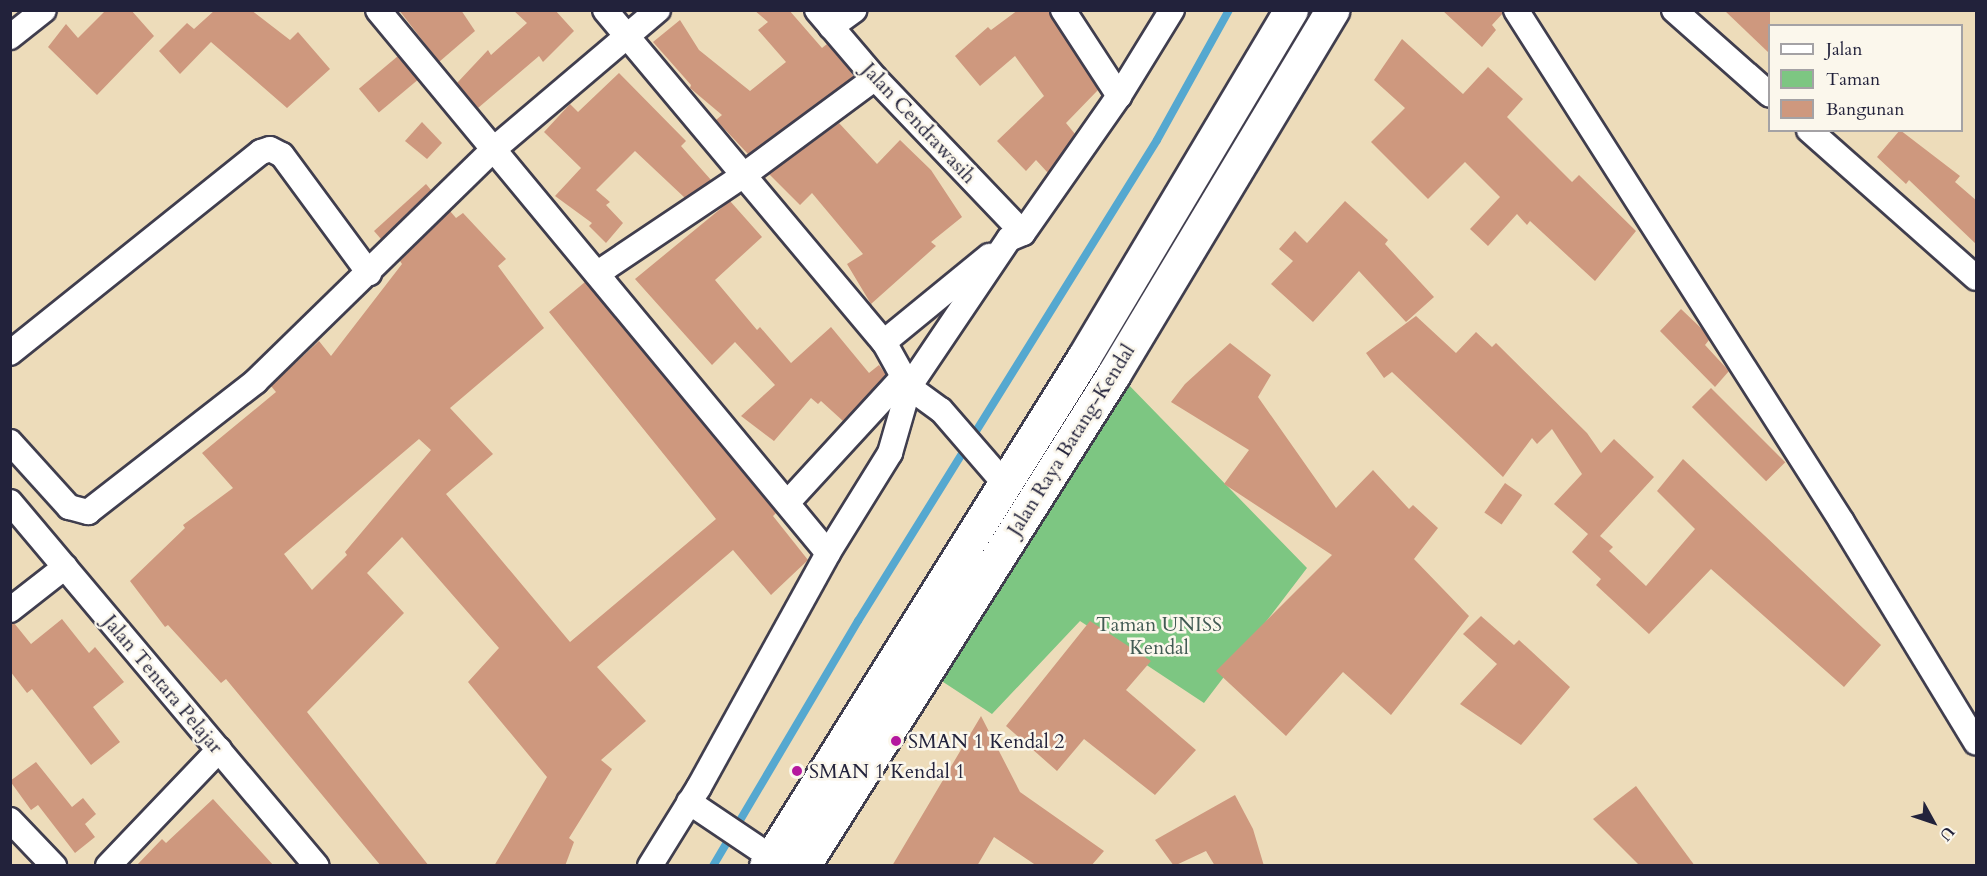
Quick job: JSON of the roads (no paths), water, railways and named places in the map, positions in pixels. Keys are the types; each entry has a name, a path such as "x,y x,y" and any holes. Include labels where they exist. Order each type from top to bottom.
{"highway":[{"name":"Jalan Raya Batang-Kendal","path":"769,861 1005,484 1291,10"},
{"name":"Jalan Raya Batang-Kendal","path":"803,866 1113,375 1332,10"}],"street":[{"path":"10,37 44,10"},
{"path":"378,10 789,501 828,553"},
{"path":"605,10 884,342 906,381 941,410 1005,484"},
{"path":"10,442 69,507 88,512 256,381 494,149 658,10"},
{"path":"824,19 854,10"},
{"path":"1063,10 1119,96"},
{"path":"789,501 906,381 1119,96 1172,10"},
{"path":"1516,10 1842,522 1977,742"},
{"path":"1674,10 1768,93"},
{"name":"Jalan Cendrawasih","path":"824,19 1016,236"},
{"path":"598,273 744,175 875,78"},
{"path":"1811,132 1977,279"},
{"path":"10,353 261,152 270,149 282,155 369,273"},
{"path":"884,342 1016,236"},
{"path":"650,866 695,807 828,553 890,453 906,381"},
{"name":"Jalan Tentara Pelajar","path":"10,502 316,866"},
{"path":"10,610 65,567"},
{"path":"108,866 219,750"},
{"path":"695,807 742,839 769,861"},
{"path":"10,820 54,866"}],"waterway":[{"path":"713,866 858,621 1157,140 1229,10"}],"place":[{"name":"SMAN 1 Kendal 2","path":"896,741"},
{"name":"SMAN 1 Kendal 1","path":"797,771"}],"park label":[{"name":"Taman UNISS Kendal","path":"1159,636"}]}
